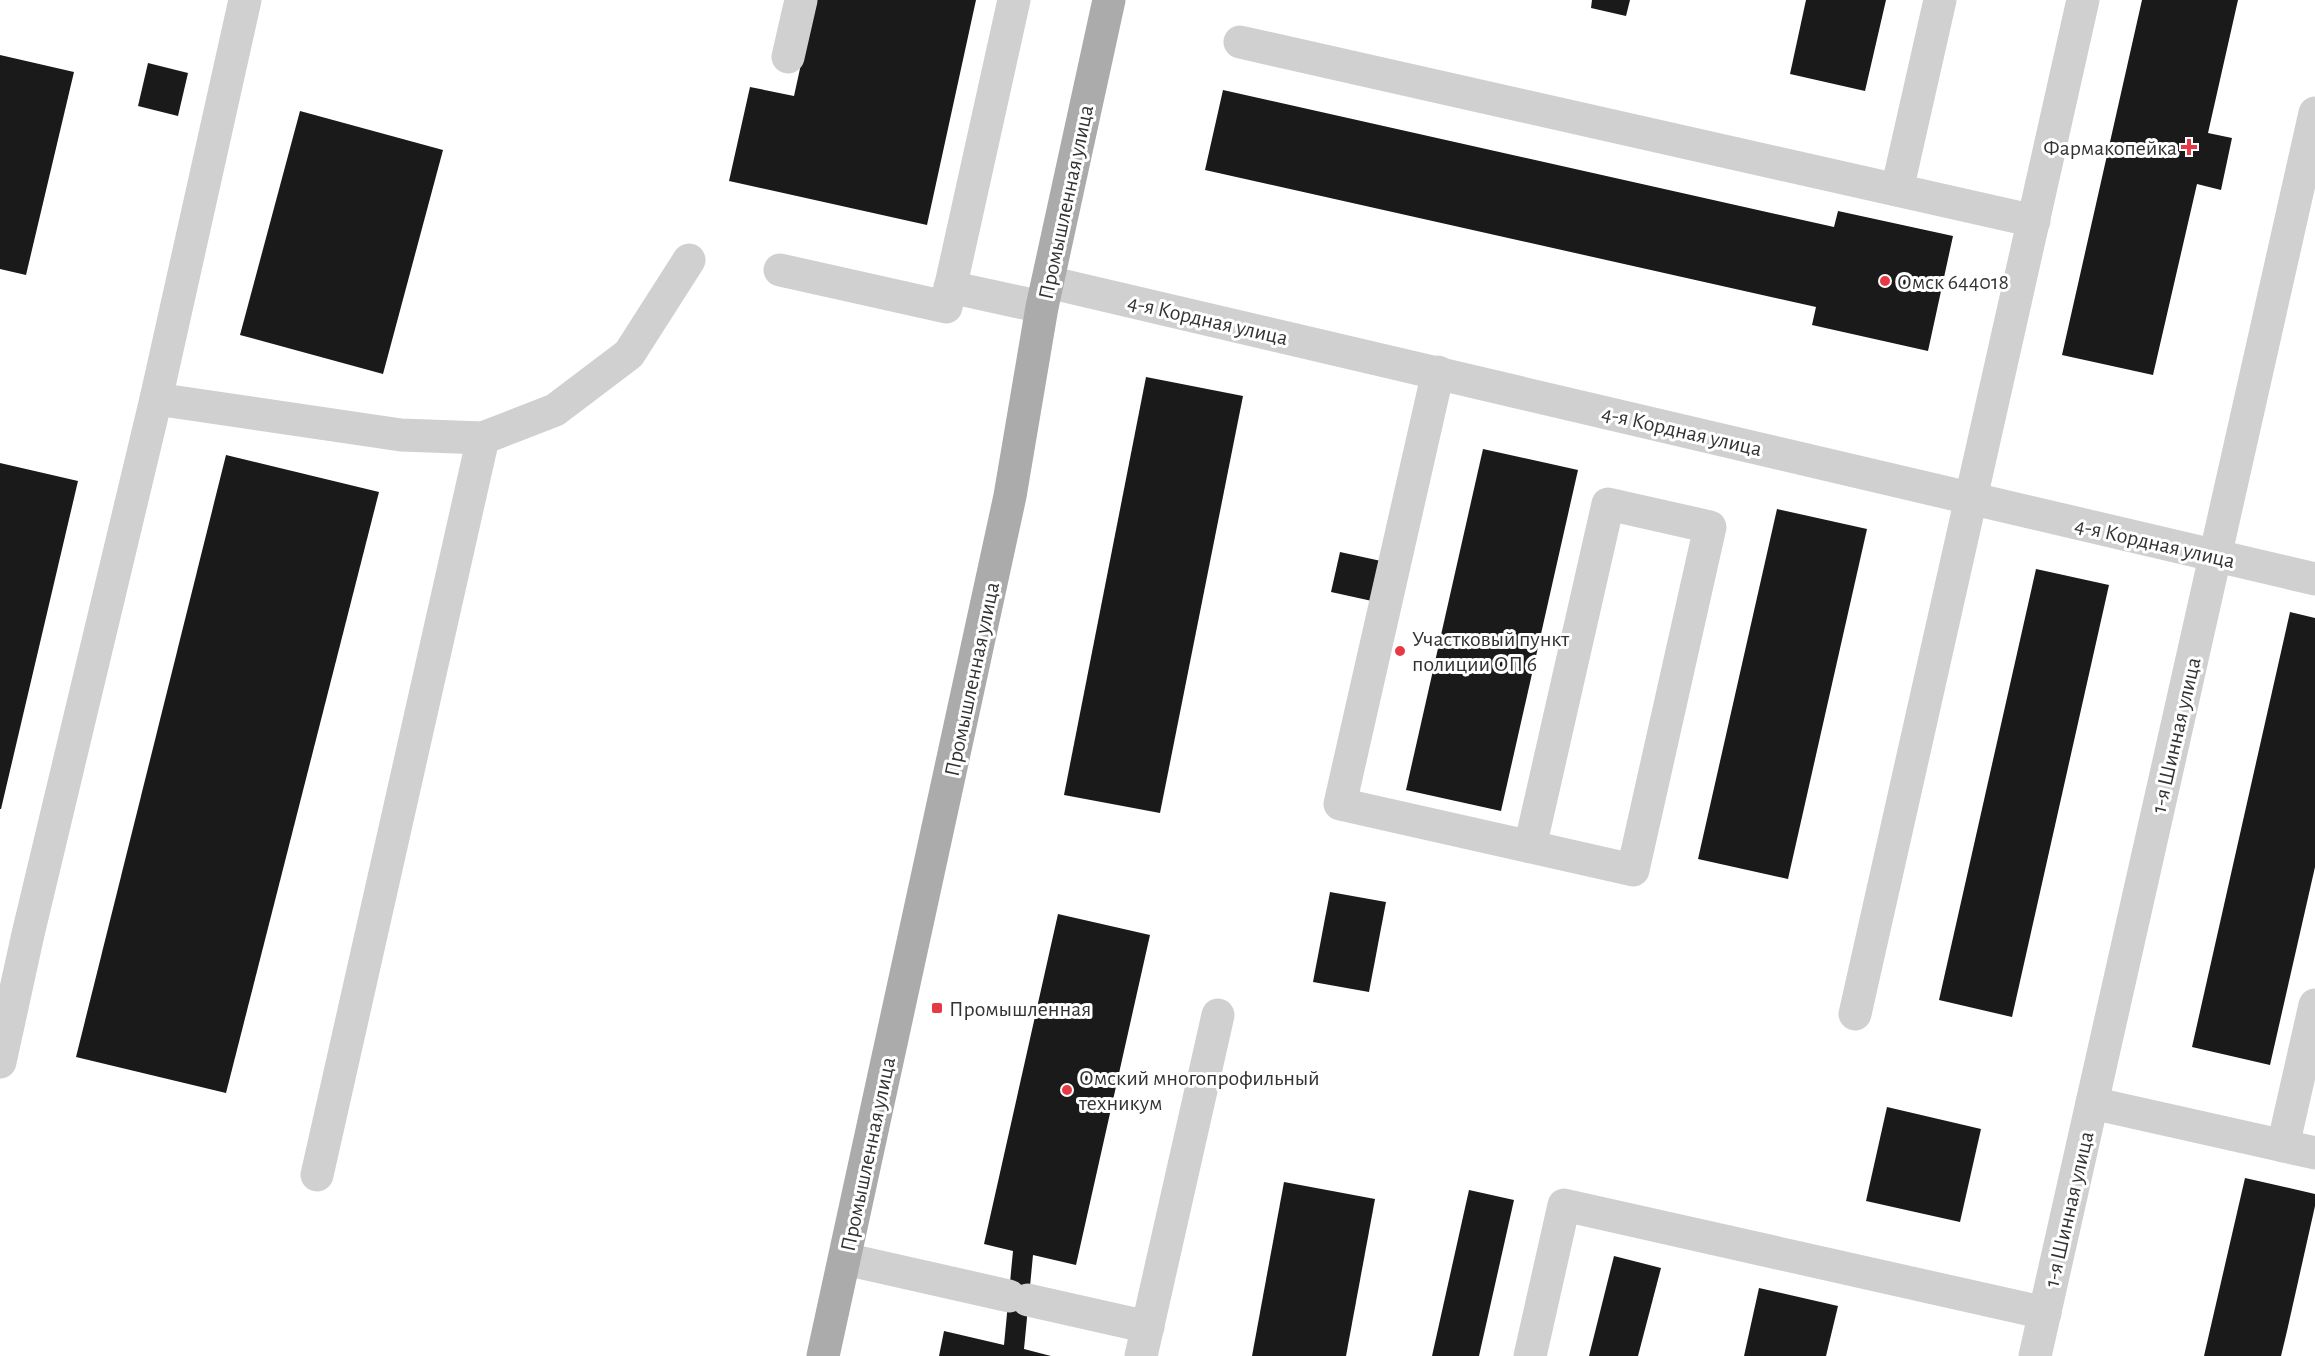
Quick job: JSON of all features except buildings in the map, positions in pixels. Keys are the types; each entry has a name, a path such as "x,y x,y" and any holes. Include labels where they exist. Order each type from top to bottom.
{"main road":[{"name":"Промышленная улица","path":"823,1356 1010,496 1045,294 1109,0"}],"street":[{"path":"0,1062 31,922 156,399 244,0"},
{"path":"788,57 801,0"},
{"path":"780,270 946,307 1014,0"},
{"path":"1897,190 1940,0"},
{"path":"1855,1014 2084,0"},
{"path":"1240,42 2034,220"},
{"name":"1-я Шинная улица","path":"2035,1356 2315,113"},
{"path":"156,399 401,435 483,438 555,410 628,354 689,260"},
{"name":"4-я Кордная улица","path":"950,287 1045,294 1438,372 2315,579"},
{"path":"1438,372 1341,804 1530,847 1633,870 1710,527 1608,504 1530,847"},
{"path":"317,1175 483,438"},
{"path":"2283,1146 2315,1005"},
{"path":"844,1259 1019,1298 1144,1342 1218,1015"},
{"path":"2092,1103 2315,1153"},
{"path":"1530,1356 1564,1205 2045,1313"}],"place":[{"name":"Фармакопейка","path":"2189,147"},
{"name":"Омск 644018","path":"1885,281"},
{"name":"Участковый пункт полиции ОП 6","path":"1400,651"},
{"name":"Промышленная","path":"937,1008"},
{"name":"Омский многопрофильный техникум","path":"1067,1090"}]}
